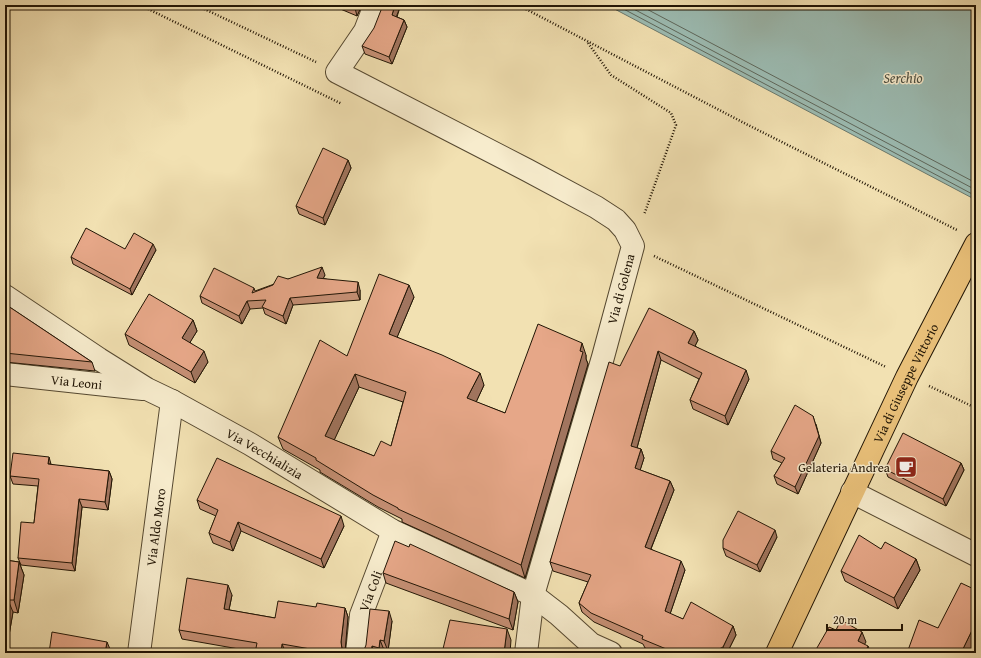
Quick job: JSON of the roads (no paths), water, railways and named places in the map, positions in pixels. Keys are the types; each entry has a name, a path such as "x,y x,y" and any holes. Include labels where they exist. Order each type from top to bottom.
{"main road":[{"name":"Via di Giuseppe Vittorio","path":"776,653 907,377 970,238"}],"street":[{"name":"Via di Golena","path":"376,5 364,31 337,72 520,166 596,207 616,220 624,230 633,246 603,356 533,595 526,653"},
{"name":"Via Vecchializia","path":"5,296 99,359 147,389 250,444 393,531 533,595 559,615 591,644 611,653"},
{"name":"Via Leoni","path":"5,374 147,389"},
{"name":"Via Aldo Moro","path":"139,653 172,401"},
{"path":"852,492 976,555"},
{"name":"Via Coli","path":"358,653 361,615 393,531"}],"water":[{"name":"Serchio","path":"607,5 976,5 976,200"}],"place":[{"name":"Gelateria Andrea","path":"906,467"}]}
